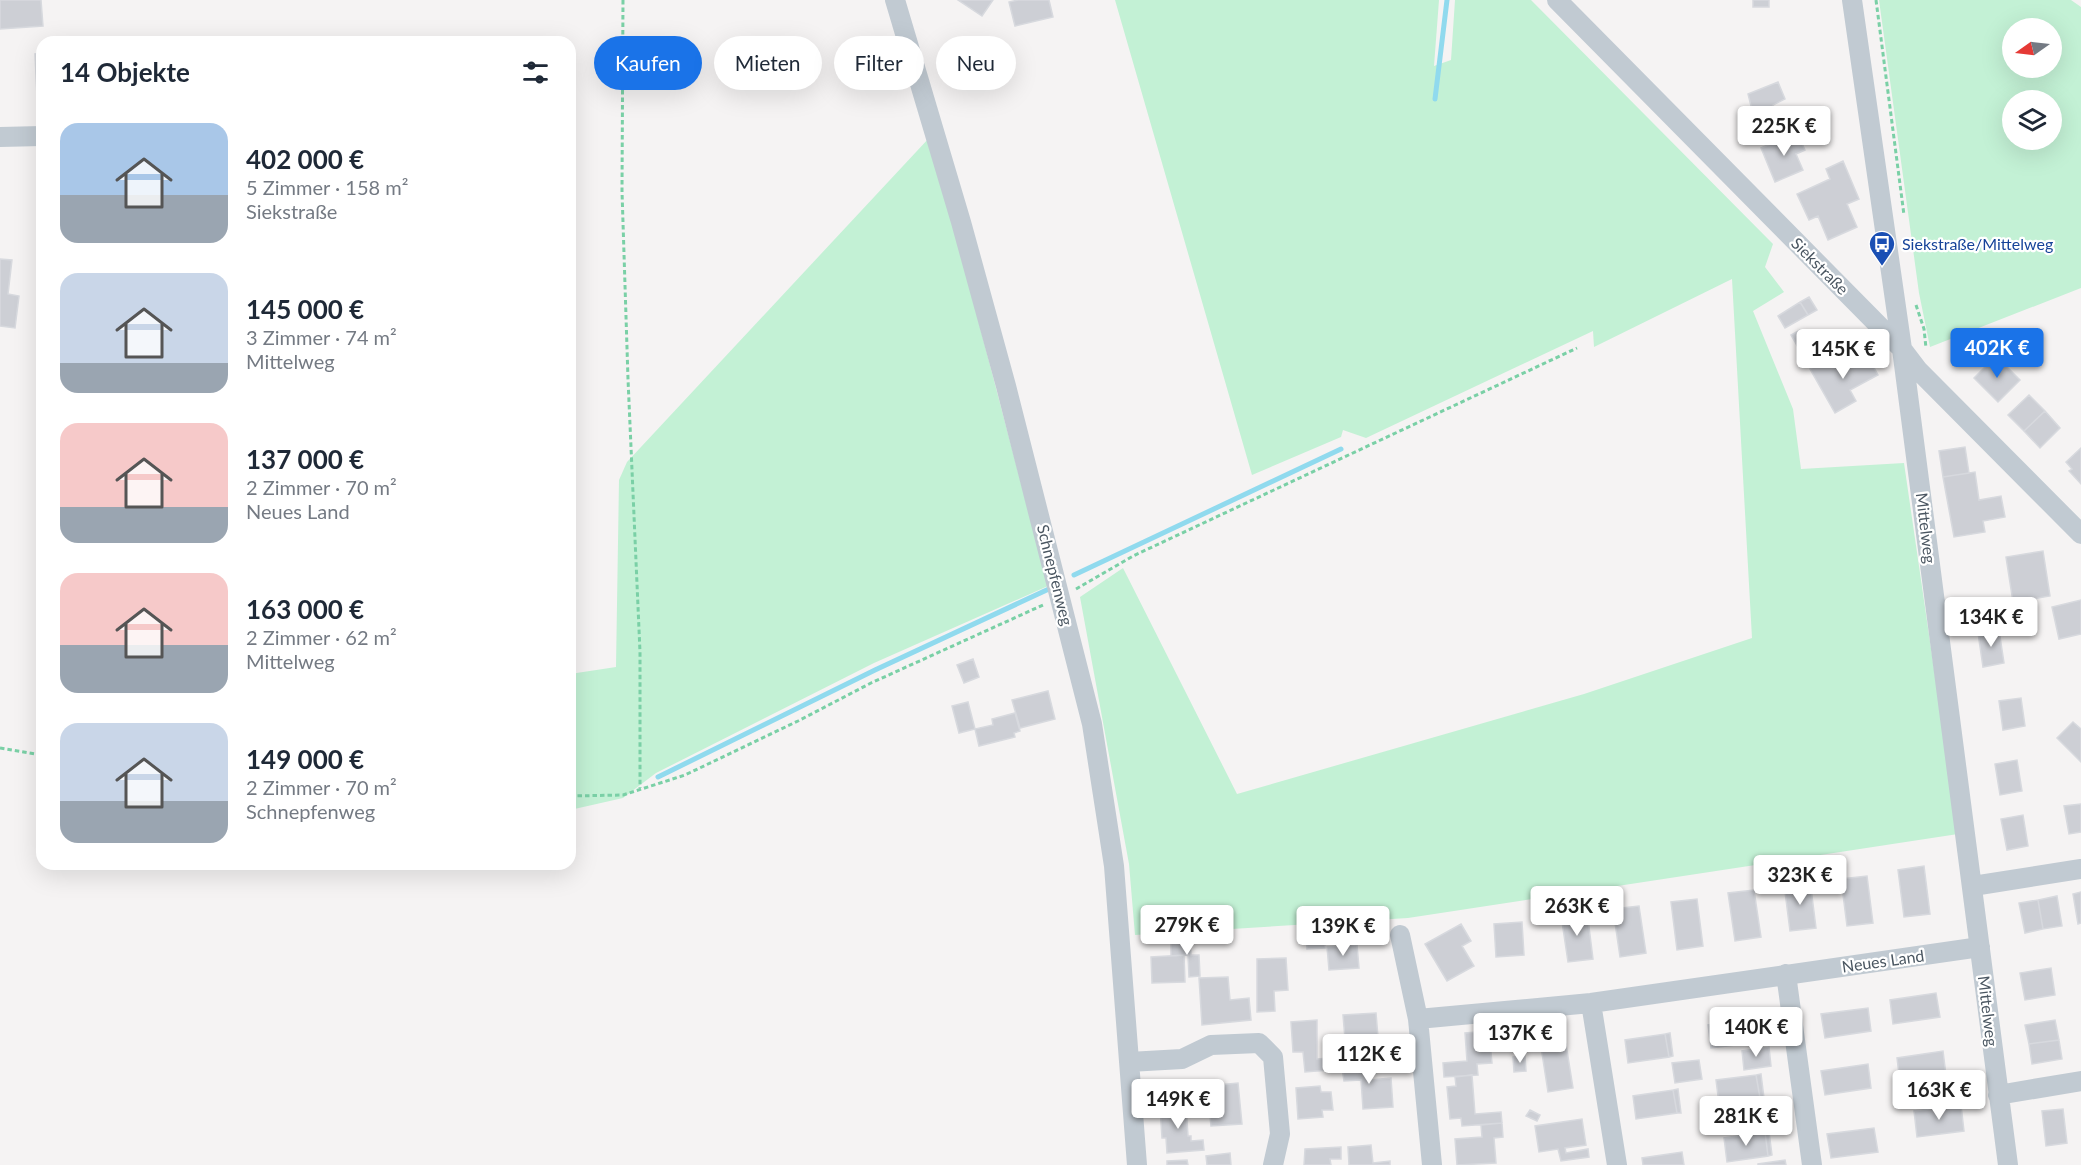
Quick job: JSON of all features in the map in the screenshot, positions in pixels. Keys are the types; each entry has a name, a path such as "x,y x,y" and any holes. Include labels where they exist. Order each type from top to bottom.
{"street":[{"name":"Schnepfenweg","path":"895,0 961,222 1092,724 1114,866 1137,1165"},
{"name":"Siekstraße","path":"1557,0 1902,349 1918,370 2081,534"},
{"name":"Mittelweg","path":"1852,0 1902,349 1980,947 1989,973 1998,1095 2008,1165"},
{"path":"0,137 36,136"},
{"path":"1973,886 2081,869"},
{"path":"1400,935 1418,1019 1432,1165"},
{"name":"Neues Land","path":"1418,1019 1591,1003 1980,947"},
{"path":"1786,974 1812,1165"},
{"path":"1591,1003 1617,1165"},
{"path":"1129,1062 1182,1059 1211,1046 1259,1043 1273,1057 1280,1134 1273,1165"},
{"path":"1998,1095 2081,1081"}],"path":[{"path":"623,0 622,191 640,652 640,788"},
{"path":"1876,0 1904,215"},
{"path":"1913,297 1924,329 1926,347 1918,370"},
{"path":"576,796 623,795 685,775 871,683 1060,598 1133,556 1578,348"},
{"path":"0,748 36,753"}],"green space":[{"path":"1115,0 1439,0 1434,66 1451,60 1455,0 1531,0 1773,244 1765,267 1784,292 1753,311 1793,409 1801,469 1904,463 1958,834 1408,918 1135,935 1129,864 1080,597 1123,568 1237,794 1584,694 1752,638 1732,279 1594,347 1593,331 1366,438 1343,430 1341,437 1252,475"},
{"path":"1879,0 2071,0 2081,7 2081,288 1930,347 1919,293"},
{"path":"930,137 1048,586 874,663 656,773 623,798 576,809 576,673 616,667 619,480 627,462"}],"building":[{"path":"0,0 41,0 43,26 0,29"},
{"path":"958,0 993,0 982,16"},
{"path":"1049,0 1053,17 1015,26 1009,2"},
{"path":"1753,0 1769,0 1769,7 1753,7"},
{"path":"1778,82 1785,99 1773,105 1779,120 1751,132 1743,114 1752,110 1748,94"},
{"path":"1797,132 1805,150 1796,154 1803,170 1775,182 1761,148"},
{"path":"1843,161 1859,199 1847,204 1857,227 1828,240 1818,216 1809,220 1797,194 1830,179 1826,169"},
{"path":"0,259 12,260 8,294 19,296 15,328 0,326"},
{"path":"1809,297 1817,310 1808,315 1800,302"},
{"path":"1800,302 1808,315 1785,328 1778,316"},
{"path":"1800,330 1808,343 1799,349 1791,335"},
{"path":"1866,353 1878,375 1850,390 1856,401 1835,413 1810,369 1831,357 1839,369"},
{"path":"1996,356 2020,380 1998,402 1974,378"},
{"path":"2029,395 2045,411 2024,431 2008,415"},
{"path":"2045,411 2060,428 2040,448 2024,431"},
{"path":"1965,447 1969,473 1943,477 1939,451"},
{"path":"2081,448 2081,484 2069,471 2072,469 2066,462"},
{"path":"1975,472 1979,500 2001,496 2005,517 1983,521 1985,532 1954,537 1943,477"},
{"path":"2043,551 2050,596 2013,602 2006,557"},
{"path":"2081,600 2081,634 2059,639 2052,607"},
{"path":"1999,630 2004,663 1983,667 1978,633"},
{"path":"973,659 979,677 964,683 957,665"},
{"path":"1048,691 1055,719 1020,728 1012,700"},
{"path":"2021,698 2025,726 2003,730 1999,701"},
{"path":"968,702 975,729 959,733 952,706"},
{"path":"1015,713 1020,731 1014,733 1015,737 979,746 975,729 993,725 992,719"},
{"path":"2073,722 2081,729 2081,762 2057,738"},
{"path":"2017,760 2022,791 2000,795 1995,764"},
{"path":"2081,804 2081,832 2069,834 2064,806"},
{"path":"2023,815 2028,846 2007,850 2001,819"},
{"path":"1924,866 1930,914 1904,917 1898,870"},
{"path":"1867,876 1873,923 1847,926 1841,879"},
{"path":"1810,880 1816,928 1790,931 1784,884"},
{"path":"1754,890 1761,937 1735,941 1728,893"},
{"path":"2081,892 2081,923 2078,924 2073,894"},
{"path":"2057,896 2062,926 2043,929 2038,900"},
{"path":"1697,899 1703,946 1677,950 1671,902"},
{"path":"2038,900 2043,929 2025,933 2019,903"},
{"path":"1639,906 1646,953 1620,957 1613,909"},
{"path":"1587,911 1593,959 1568,962 1561,915"},
{"path":"1522,922 1524,955 1496,957 1494,924"},
{"path":"1461,924 1471,941 1462,946 1474,966 1447,981 1425,944"},
{"path":"1324,932 1325,948 1307,949 1306,933"},
{"path":"1190,940 1191,955 1199,955 1200,976 1189,977 1188,955 1171,956 1171,941"},
{"path":"1357,945 1359,968 1329,970 1327,947"},
{"path":"1184,955 1185,982 1152,983 1151,957"},
{"path":"1286,958 1288,990 1274,991 1275,1011 1257,1012 1257,959"},
{"path":"2051,968 2055,995 2025,1000 2020,973"},
{"path":"1228,977 1230,1000 1249,998 1251,1020 1202,1025 1199,978"},
{"path":"1936,993 1940,1017 1893,1024 1890,1000"},
{"path":"1868,1008 1871,1031 1825,1038 1821,1014"},
{"path":"1376,1013 1379,1049 1346,1051 1343,1015"},
{"path":"1753,1018 1756,1042 1752,1043 1748,1019"},
{"path":"1748,1019 1752,1043 1711,1048 1708,1025"},
{"path":"1317,1020 1317,1059 1328,1058 1329,1070 1305,1072 1303,1052 1293,1052 1291,1022"},
{"path":"2055,1020 2059,1040 2029,1044 2025,1025"},
{"path":"1489,1031 1492,1063 1477,1064 1478,1075 1444,1077 1443,1063 1467,1061 1465,1033"},
{"path":"1670,1033 1673,1056 1669,1057 1665,1034"},
{"path":"1665,1034 1669,1057 1628,1063 1625,1040"},
{"path":"2059,1040 2062,1059 2032,1064 2029,1044"},
{"path":"1566,1044 1573,1088 1548,1092 1541,1047"},
{"path":"1769,1047 1771,1066 1744,1070 1742,1051"},
{"path":"1943,1051 1946,1075 1900,1082 1897,1058"},
{"path":"1525,1056 1526,1071 1514,1072 1513,1057"},
{"path":"1365,1060 1369,1080 1391,1078 1393,1107 1363,1109 1361,1080 1344,1081 1341,1062"},
{"path":"1699,1060 1702,1079 1675,1083 1672,1063"},
{"path":"1868,1064 1871,1088 1825,1095 1821,1071"},
{"path":"1761,1074 1764,1098 1760,1098 1756,1075"},
{"path":"1472,1075 1475,1114 1501,1112 1502,1123 1462,1126 1461,1118 1450,1119 1447,1087 1456,1086 1455,1077"},
{"path":"1756,1075 1760,1098 1719,1104 1716,1080"},
{"path":"1238,1083 1242,1124 1211,1126 1207,1086"},
{"path":"1320,1086 1321,1092 1331,1092 1333,1110 1322,1110 1323,1117 1298,1119 1296,1088"},
{"path":"1678,1089 1681,1113 1677,1113 1673,1090"},
{"path":"1673,1090 1677,1113 1636,1119 1633,1096"},
{"path":"1186,1105 1188,1136 1191,1136 1191,1141 1203,1140 1204,1150 1167,1153 1166,1138 1162,1138 1160,1107"},
{"path":"1961,1105 1964,1131 1917,1137 1914,1111"},
{"path":"2063,1109 2067,1143 2046,1146 2042,1111"},
{"path":"1530,1110 1540,1115 1537,1121 1526,1116"},
{"path":"1582,1119 1586,1145 1565,1148 1566,1153 1588,1149 1589,1157 1561,1161 1558,1149 1539,1152 1535,1126"},
{"path":"1502,1123 1503,1137 1494,1138 1496,1163 1457,1165 1455,1139 1482,1137 1481,1125"},
{"path":"1874,1128 1878,1152 1831,1158 1827,1134"},
{"path":"1765,1132 1768,1156 1727,1162 1724,1138"},
{"path":"1765,1132 1769,1132 1772,1155 1768,1156"},
{"path":"1371,1145 1373,1163 1390,1161 1390,1165 1349,1165 1348,1147"},
{"path":"1341,1147 1341,1159 1330,1159 1331,1165 1304,1165 1305,1149"},
{"path":"1682,1152 1684,1165 1643,1165 1642,1158"},
{"path":"1230,1153 1231,1165 1207,1165 1206,1156"},
{"path":"1187,1160 1188,1165 1167,1165 1167,1161"},
{"path":"1785,1160 1786,1165 1758,1165 1758,1164"}],"waterway":[{"path":"1435,99 1447,0"},
{"path":"1074,575 1341,449"},
{"path":"658,777 875,670 1051,588"}],"place":[{"name":"Siekstraße/Mittelweg","path":"1882,267"}]}
